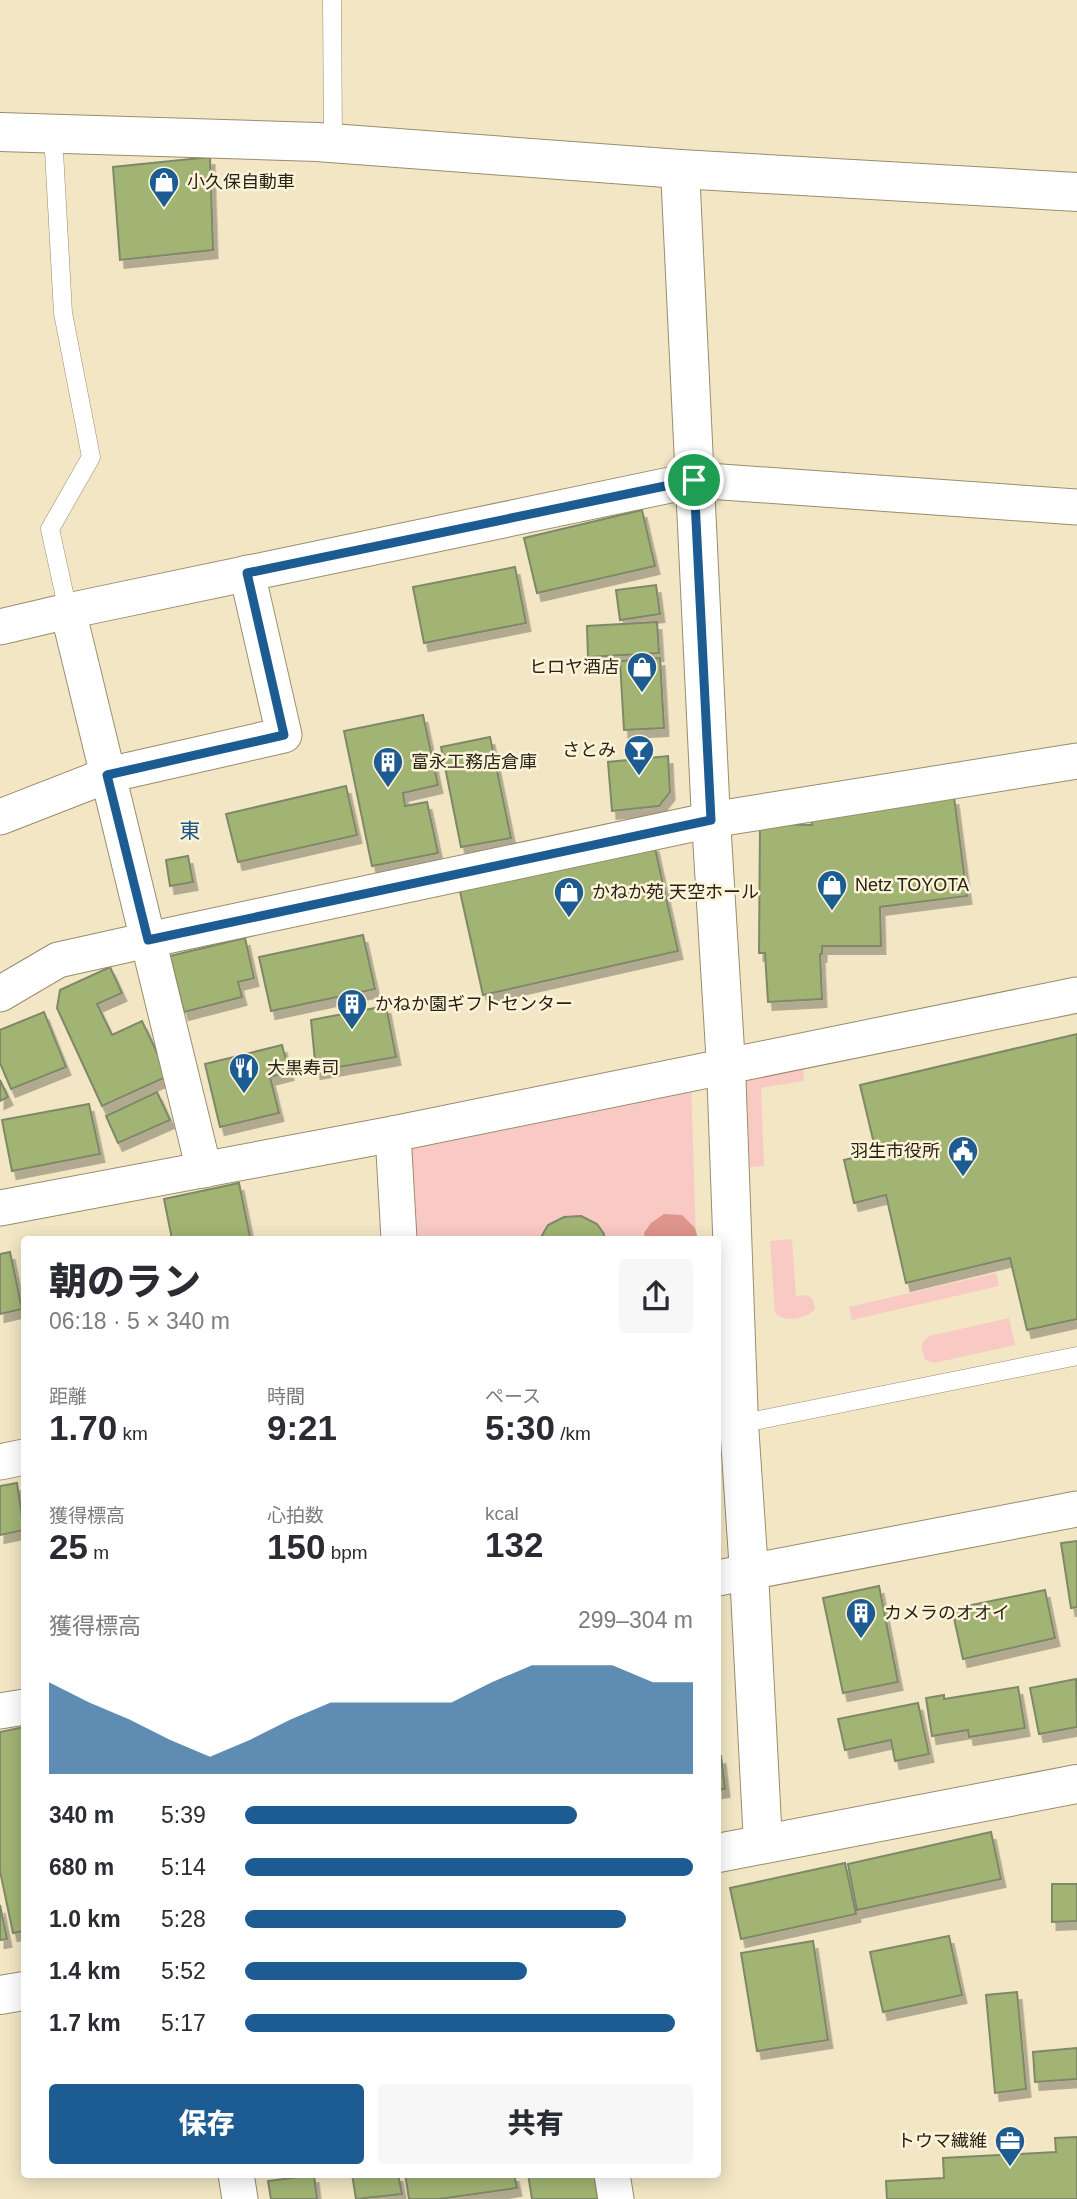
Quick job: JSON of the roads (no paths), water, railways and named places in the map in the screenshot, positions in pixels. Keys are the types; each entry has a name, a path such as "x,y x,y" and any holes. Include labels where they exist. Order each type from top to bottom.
{"street":[{"path":"0,132 333,143 680,169 1077,192"},
{"path":"680,169 711,820 726,1066 739,1424 733,1575 763,1844"},
{"path":"0,627 694,480 1077,507"},
{"path":"0,817 107,775 284,735 247,573"},
{"path":"68,611 204,1170"},
{"path":"0,994 58,960 148,940 711,820 1077,761"},
{"path":"0,1208 393,1134 1077,995"},
{"path":"393,1134 399,1236"},
{"path":"0,1462 21,1458"},
{"path":"733,1575 1077,1509"},
{"path":"0,1712 21,1708"},
{"path":"721,1852 1077,1783"},
{"path":"0,1995 21,1992"},
{"path":"237,2178 240,2199"},
{"path":"613,2178 616,2199"}],"lane":[{"path":"332,0 333,143"},
{"path":"53,133 63,313 91,457 50,529 68,611"},
{"path":"739,1424 1077,1356"}],"place":[{"name":"小久保自動車","path":"164,209"},
{"name":"ヒロヤ酒店","path":"642,694"},
{"name":"さとみ","path":"639,777"},
{"name":"富永工務店倉庫","path":"388,789"},
{"name":"Netz TOYOTA","path":"832,912"},
{"name":"かねか苑 天空ホール","path":"569,919"},
{"name":"かねか園ギフトセンター","path":"352,1031"},
{"name":"大黒寿司","path":"244,1095"},
{"name":"羽生市役所","path":"963,1178"},
{"name":"カメラのオオイ","path":"861,1640"},
{"name":"トウマ繊維","path":"1010,2168"}],"district":[{"name":"東","path":"190,830"}]}
